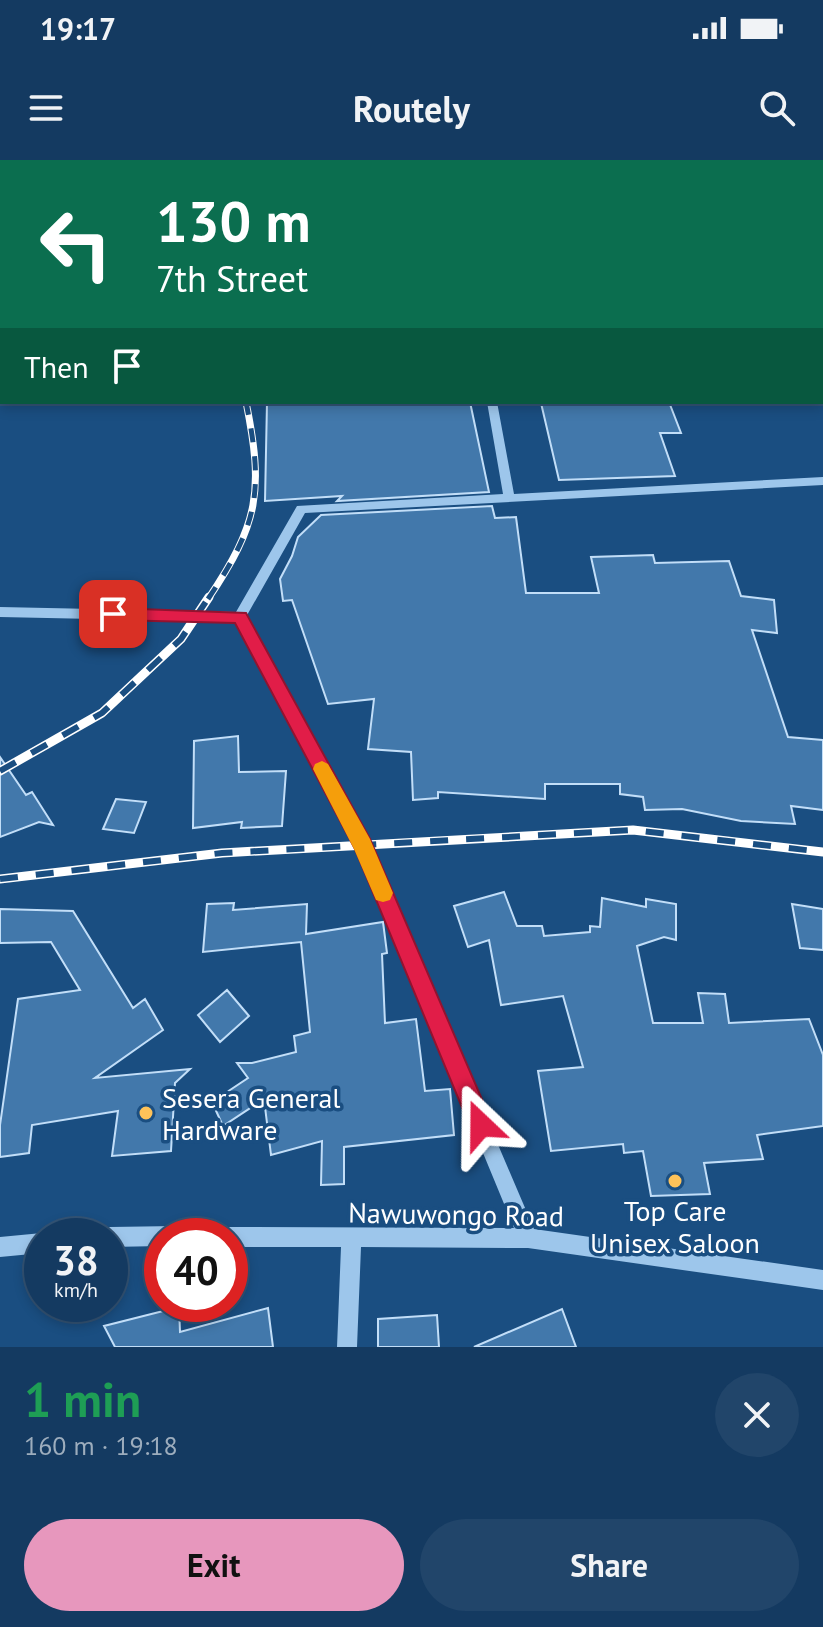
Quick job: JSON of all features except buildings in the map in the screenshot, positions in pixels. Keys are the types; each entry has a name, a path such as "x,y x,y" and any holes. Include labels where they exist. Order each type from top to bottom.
{"street":[{"path":"492,404 509,498"},
{"path":"240,617 301,509 823,481"},
{"path":"0,612 240,617"},
{"path":"240,617 363,845 528,1238"},
{"name":"Nawuwongo Road","path":"248,1237 528,1238 823,1280"},
{"path":"347,1347 351,1240"},
{"path":"0,1247 24,1245"}],"railway":[{"path":"208,599 238,549 253,505 255,460 246,404"},
{"path":"0,771 102,713 181,639 209,597"},
{"path":"0,879 222,853 633,830 823,852"}],"slow traffic":[{"path":"322,769 363,845 383,893"}],"place":[{"name":"Sesera General Hardware","path":"146,1113"},
{"name":"Top Care Unisex Saloon","path":"675,1181"}],"route":[{"path":"113,614 240,617 363,845 481,1125"}]}
